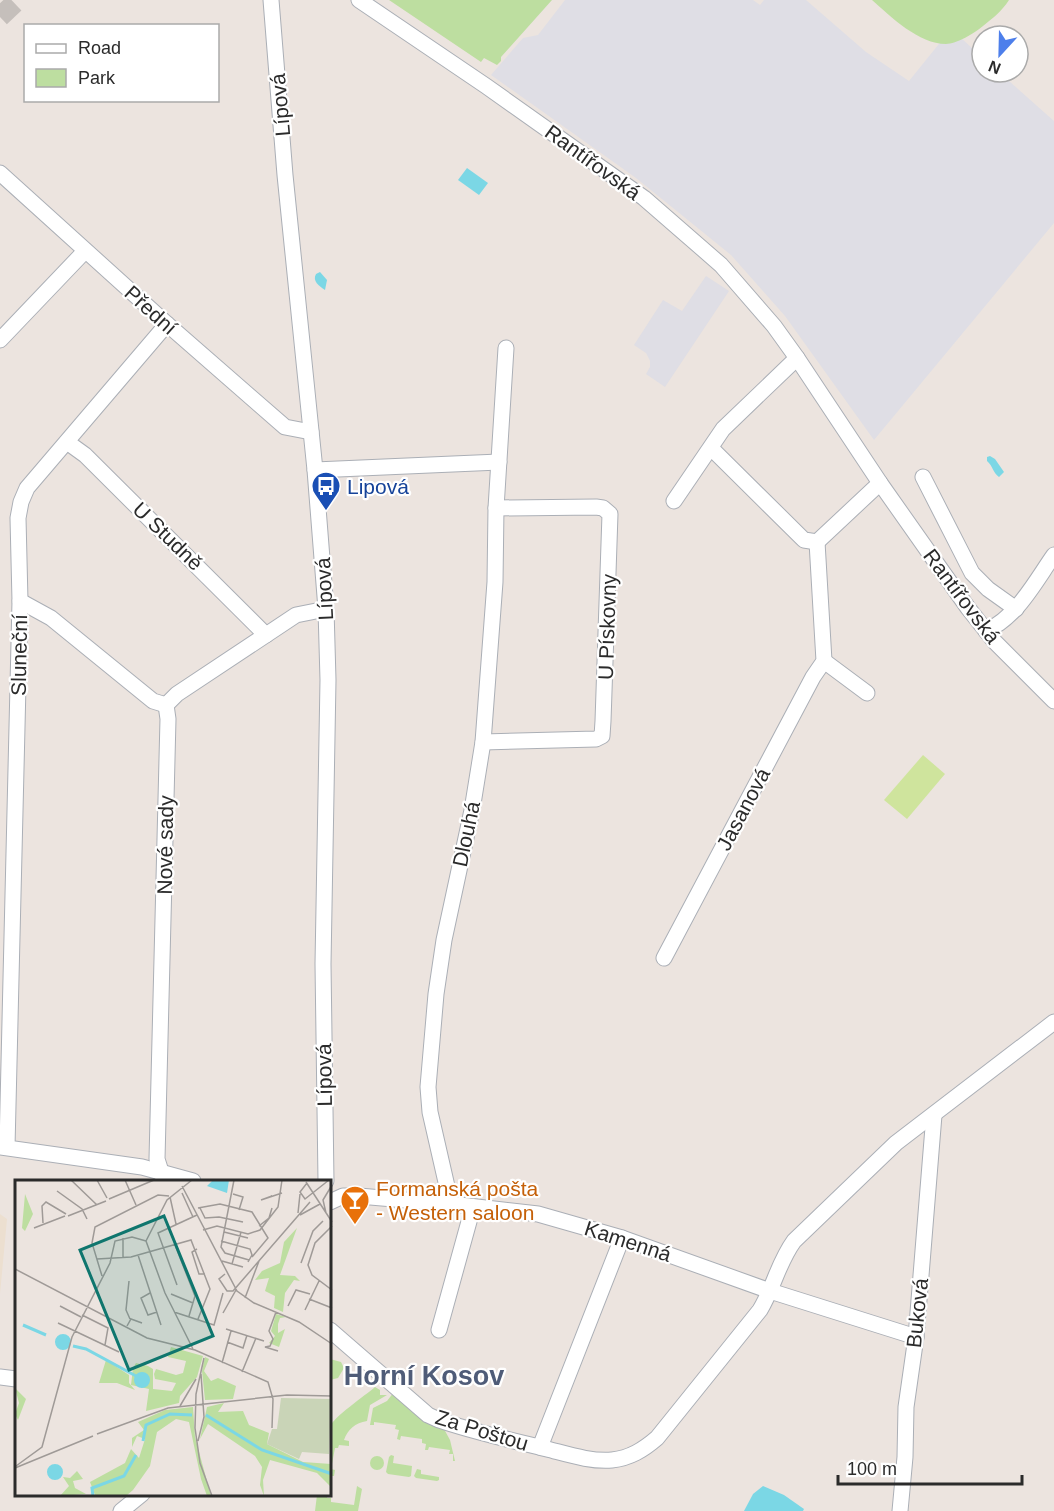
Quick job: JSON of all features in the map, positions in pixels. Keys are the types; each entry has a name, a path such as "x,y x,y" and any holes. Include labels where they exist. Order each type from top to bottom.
{"street":[{"name":"Lípová","path":"271,0 326,609 328,680 323,964 326,1180"},
{"name":"Rantířovská","path":"359,0 486,86 644,198 721,265 774,327 797,358 880,483 986,631 1054,701"},
{"name":"Přední","path":"0,173 285,427 311,432"},
{"path":"0,340 85,251"},
{"name":"Sluneční","path":"4,1147 20,601 18,518 21,502 27,488 167,324"},
{"name":"Dlouhá","path":"451,1204 430,1112 429,1087 436,994 444,940 472,810 483,742 495,582 496,508 506,348"},
{"path":"674,501 723,429 797,358"},
{"name":"U Studně","path":"67,442 85,454 266,635"},
{"path":"711,448 804,540 817,542"},
{"path":"315,470 499,462"},
{"path":"923,477 972,573 988,589 1016,609"},
{"path":"817,542 880,483"},
{"name":"U Pískovny","path":"483,742 596,739 602,736 603,721 610,514 603,508 596,507 496,508"},
{"path":"817,542 824,661 867,693"},
{"path":"986,631 1016,609 1054,555"},
{"path":"20,601 51,618 153,701 166,705 177,694 296,615 326,609"},
{"name":"Jasanová","path":"663,958 813,677 824,661"},
{"name":"Nové sady","path":"163,1177 157,1160 168,719 166,705"},
{"name":"Za Poštou","path":"332,1332 428,1415 448,1423 540,1447 610,1460 642,1451 657,1438 760,1310 770,1291 782,1257 794,1241 896,1143 1054,1022"},
{"name":"Buková","path":"900,1511 905,1457 906,1407 916,1337 934,1115"},
{"path":"4,1147 142,1167 163,1177 186,1180"},
{"name":"Kamenná","path":"332,1201 343,1196 359,1196 538,1214 622,1238 770,1291 916,1337"},
{"path":"440,1330 473,1207"},
{"path":"540,1447 622,1238"},
{"path":"0,1377 15,1379"},
{"path":"121,1511 140,1496"}],"shaded area":[{"path":"565,0 753,0 760,5 764,0 806,0 866,52 909,81 951,29 970,46 970,84 1012,84 1054,121 1054,223 874,440 785,316 731,255 636,178 491,75 523,38 538,35"},
{"path":"706,276 729,291 665,387 646,374 650,361 646,353 634,345 663,300 682,311"},
{"path":"0,1214 7,1219 0,1294"}],"green space":[{"path":"389,0 552,0 501,57 497,65 484,58 481,62"},
{"path":"872,0 1009,0 986,24 970,24 970,35 950,44 926,40 897,21"},
{"path":"923,755 945,774 907,819 884,800"},
{"path":"332,1360 341,1362 344,1368 338,1378 332,1380"},
{"path":"375,1387 380,1390 380,1395 387,1395 370,1405 367,1421 352,1427 344,1440 349,1441 349,1446 339,1445 335,1448 332,1464 332,1423"},
{"path":"394,1392 444,1429 450,1440 455,1461 453,1461 453,1454 449,1454 450,1450 429,1447 425,1450 426,1444 422,1443 422,1439 401,1436 400,1440 397,1439 399,1430 395,1429 396,1425 374,1422 374,1425 370,1425 373,1408 387,1401"},
{"path":"391,1455 394,1456 393,1463 412,1466 411,1476 386,1472"},
{"path":"374,1456 380,1456 384,1463 380,1470 374,1470 370,1466 370,1460"},
{"path":"417,1469 421,1470 421,1474 439,1477 439,1480 416,1478 414,1476"},
{"path":"357,1486 362,1489 358,1511 315,1511 317,1496 328,1496 327,1498 331,1498 331,1502 354,1505"}],"water":[{"path":"467,168 488,183 479,195 458,180"},
{"path":"320,272 327,280 325,290 318,285 315,279 316,274"},
{"path":"990,456 1004,472 999,477 987,461 987,457"},
{"path":"763,1486 784,1495 804,1509 803,1511 744,1511 753,1494"}],"tunnel":[{"path":"0,17 18,0"}],"place":[{"name":"Lipová","path":"326,512"},
{"name":"Formanská pošta - Western saloon","path":"355,1226"}],"district":[{"name":"Horní Kosov","path":"424,1376"}]}
